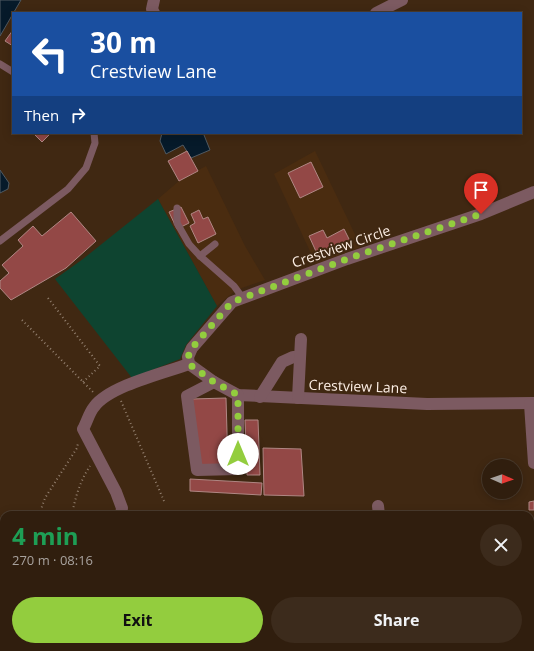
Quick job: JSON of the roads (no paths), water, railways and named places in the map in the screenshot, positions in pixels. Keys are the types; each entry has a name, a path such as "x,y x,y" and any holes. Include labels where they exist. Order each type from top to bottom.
{"street":[{"path":"154,0 152,9 154,12"},
{"path":"378,12 402,0"},
{"name":"Crestview Circle","path":"189,364 188,357 192,348 232,302 242,297 347,259 481,214 534,192"},
{"path":"298,398 301,339"},
{"path":"260,397 282,362 293,357 300,357"},
{"path":"122,511 122,508 116,492 84,429 93,407 100,400 124,386 189,364"},
{"name":"Crestview Lane","path":"189,364 214,382 238,395 427,404 532,403"},
{"path":"214,382 187,396 197,470 238,469 238,395"},
{"path":"532,403 534,463"}],"lane":[{"path":"0,64 12,71"},
{"path":"0,241 68,189 86,168 95,143 94,134"},
{"path":"177,208 177,223 189,244 200,256 234,286 242,297"},
{"path":"200,256 215,244"}],"water":[{"path":"0,0 21,0 14,12 12,12 12,15 0,36"},
{"path":"162,134 206,134 204,135 210,150 191,158 183,145 166,154 160,141"},
{"path":"0,170 9,183 8,189 0,193"}]}
